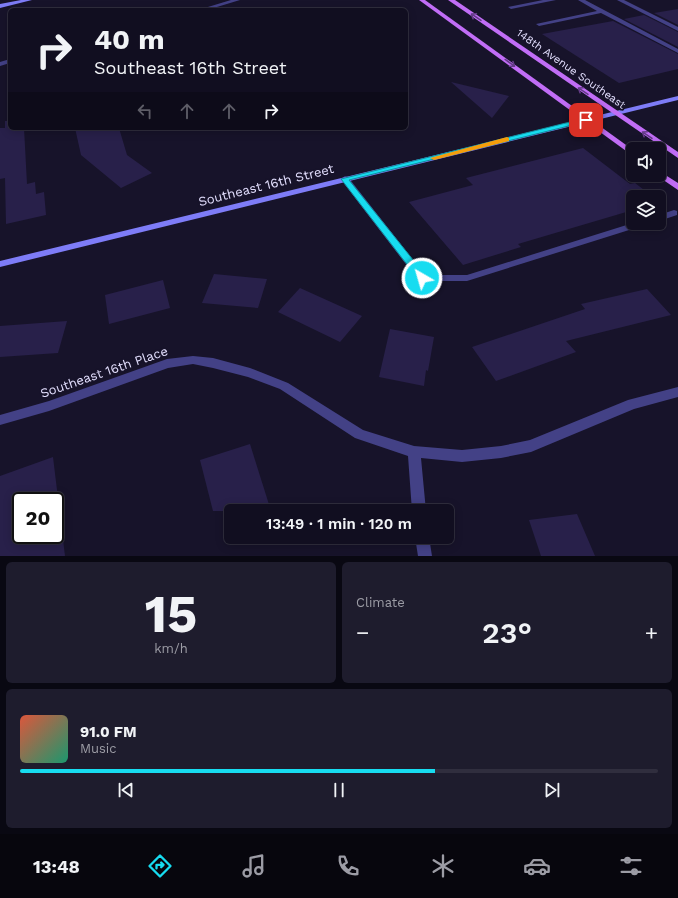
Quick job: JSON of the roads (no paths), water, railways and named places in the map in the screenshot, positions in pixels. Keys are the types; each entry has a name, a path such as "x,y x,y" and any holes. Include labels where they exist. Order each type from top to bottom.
{"main road":[{"path":"422,0 626,149"},
{"name":"148th Avenue Southeast","path":"451,0 678,156"},
{"path":"666,178 678,187"}],"street":[{"path":"0,6 29,0"},
{"path":"208,8 237,0"},
{"path":"511,7 553,0"},
{"path":"581,0 678,51"},
{"path":"620,0 678,29"},
{"path":"539,24 603,12"},
{"name":"Southeast 16th Street","path":"0,264 678,98"},
{"path":"345,179 422,278 467,278 626,228"},
{"path":"666,216 674,213"},
{"name":"Southeast 16th Place","path":"0,420 49,406 167,364 193,360 213,363 250,373 284,386 359,434 414,452 462,456 501,452 531,446 632,404 678,392"},
{"path":"414,452 418,504"},
{"path":"423,544 425,556"}]}
